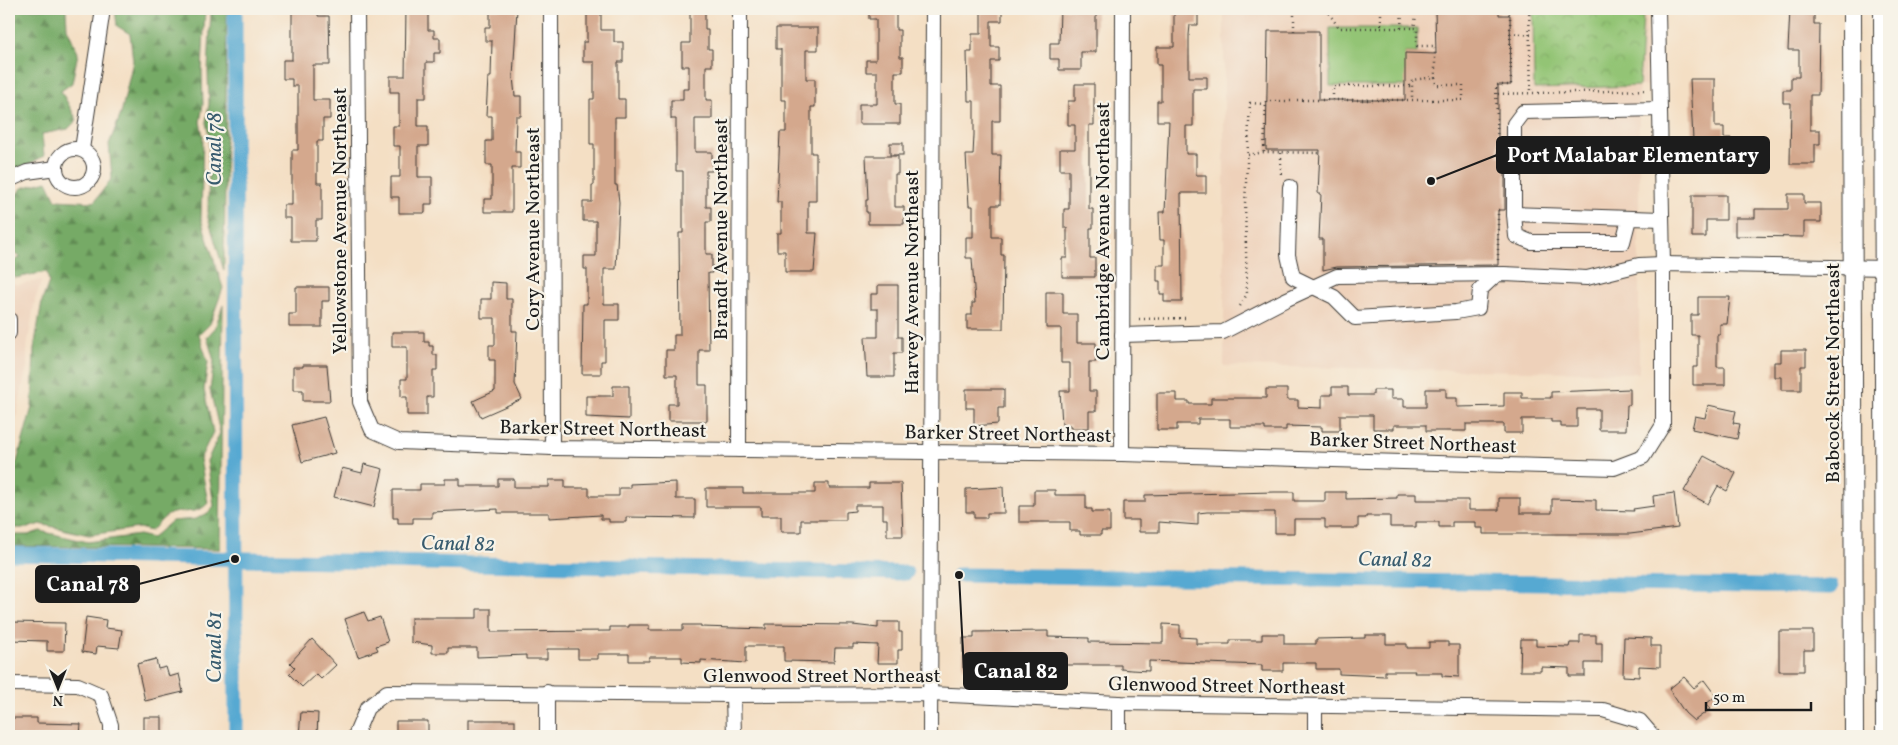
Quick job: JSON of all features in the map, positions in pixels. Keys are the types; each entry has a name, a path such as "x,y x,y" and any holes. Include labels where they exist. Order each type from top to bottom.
{"main road":[{"name":"Babcock Street Northeast","path":"1852,9 1854,736"},
{"path":"1883,9 1886,268 1885,736"}],"street":[{"path":"82,149 103,9"},
{"name":"Yellowstone Avenue Northeast","path":"357,9 360,402 372,430"},
{"name":"Cory Avenue Northeast","path":"551,9 552,448"},
{"name":"Brandt Avenue Northeast","path":"739,450 740,9"},
{"name":"Harvey Avenue Northeast","path":"930,736 929,452 933,9"},
{"name":"Cambridge Avenue Northeast","path":"1122,454 1123,9"},
{"path":"1658,9 1663,264"},
{"path":"1629,219 1623,242 1531,242 1516,236 1514,214 1514,124 1523,112 1660,109"},
{"path":"70,149 82,149 88,152 94,163 95,170 89,182 78,187 71,187 60,180 56,168 59,156 64,152 70,149"},
{"path":"9,180 27,172 56,168"},
{"path":"1290,189 1288,255 1293,278 1334,297 1355,318 1456,312 1478,308 1480,290 1497,274"},
{"path":"1514,214 1662,219"},
{"path":"1122,335 1223,332 1337,276 1497,274 1587,278 1639,265 1663,264 1886,268"},
{"name":"Barker Street Northeast","path":"372,430 399,442 552,448 1122,454 1614,468 1643,457 1663,425 1663,264"},
{"path":"9,319 9,333"},
{"path":"9,684 78,685 101,695 111,725 111,736"},
{"name":"Glenwood Street Northeast","path":"355,736 366,708 387,692 733,695 930,694 1119,703 1603,710 1640,722 1653,736"},
{"path":"547,692 547,736"},
{"path":"733,695 734,736"},
{"path":"1119,703 1119,736"},
{"path":"1315,706 1315,736"}],"path":[{"path":"1294,9 1294,31"},
{"path":"1326,9 1339,28 1414,28"},
{"path":"1381,9 1381,28"},
{"path":"1401,28 1402,9"},
{"path":"1297,100 1463,100 1463,85 1436,85 1436,46 1416,46 1416,28 1414,28 1417,9"},
{"path":"1529,9 1532,34 1531,93"},
{"path":"1510,34 1532,34"},
{"path":"1412,100 1412,80 1436,77"},
{"path":"1333,100 1333,86 1412,86"},
{"path":"1498,94 1653,91"},
{"path":"1236,310 1242,305 1247,294 1245,204 1250,103 1265,104 1266,101 1290,101"},
{"path":"1264,152 1265,104"},
{"path":"1248,154 1264,152 1320,153"},
{"path":"1281,153 1282,186 1290,189"},
{"path":"1139,319 1195,318"}],"shaded area":[{"path":"1224,9 1646,9 1646,86 1639,86 1639,373 1224,366"},
{"path":"9,280 17,285 42,280 35,300 27,347 27,367 9,450"}],"green space":[{"path":"9,9 66,9 67,28 78,53 72,83 61,91 77,120 68,129 42,134 44,156 25,166 9,170"},
{"path":"115,9 205,9 202,71 203,104 200,122 203,136 201,219 223,288 210,324 199,335 208,362 204,390 213,432 200,459 208,503 199,510 170,514 151,531 139,528 89,535 40,524 28,528 9,528 9,473 17,462 32,407 34,349 42,301 49,282 47,272 15,278 9,270 9,264 21,257 9,251 9,202 22,188 47,181 56,200 94,202 112,178 109,144 121,114 133,61 130,34 117,26"},
{"path":"211,9 227,9 224,271 208,218 209,137 206,122 209,104 208,71"},
{"path":"1533,9 1637,9 1643,15 1639,86 1534,89"},
{"path":"1330,28 1417,28 1417,53 1405,53 1409,86 1330,86"},
{"path":"223,305 220,549 9,546 9,535 28,535 40,531 88,542 139,535 152,538 172,521 196,519 208,513 214,506 207,461 220,433 210,390 214,361 207,337 215,328"}],"building":[{"path":"299,9 318,9 318,16 329,16 330,65 313,65 313,100 330,100 330,119 323,119 323,141 317,141 317,183 322,183 322,220 316,220 316,241 291,241 291,218 284,218 284,205 292,205 292,150 298,150 298,86 292,86 292,79 283,79 283,60 292,60 292,12 299,12"},
{"path":"406,9 428,9 428,30 434,30 434,38 440,38 440,53 434,53 434,62 426,62 426,98 418,98 418,126 428,126 428,146 418,146 418,177 432,177 432,204 425,204 425,213 399,213 399,197 391,197 391,177 400,177 400,146 393,146 393,126 399,126 399,92 390,92 390,76 405,76"},
{"path":"490,9 517,9 513,77 515,96 521,96 521,116 516,116 515,152 520,152 520,168 512,168 512,212 484,212 484,199 492,199 492,165 486,165 486,141 492,141 492,116 486,116 488,77 491,77 492,41 485,41 485,27 490,27"},
{"path":"587,9 601,9 601,30 614,30 614,42 623,42 623,62 618,62 618,99 625,99 625,117 615,117 615,185 617,185 619,202 616,269 604,269 604,304 619,304 619,320 605,320 605,361 601,361 601,374 582,374 583,304 587,304 587,269 584,269 584,256 596,256 596,221 583,221 583,202 592,202 592,185 594,185 594,144 590,144 590,99 594,99 594,62 583,62 583,42 587,42"},
{"path":"690,9 705,9 705,30 708,30 708,49 712,49 712,66 706,66 706,100 712,100 712,119 695,119 695,152 712,152 712,171 706,171 706,207 711,207 711,222 706,222 706,254 712,254 712,273 708,273 709,350 699,350 699,385 707,385 707,421 668,421 668,404 677,404 677,375 666,375 666,350 674,350 674,335 680,335 679,233 683,233 683,171 676,171 676,119 671,119 671,100 683,100 683,89 689,89 689,66 682,66 682,43 690,43"},
{"path":"869,9 896,9 896,30 900,30 900,57 903,57 903,72 895,72 895,104 900,104 900,124 859,124 859,104 877,104 877,72 866,72 866,60 876,60 876,19 869,19"},
{"path":"981,9 1002,9 1002,21 991,21 991,47 999,47 999,61 991,61 991,86 1000,86 1000,121 992,121 992,155 1001,155 1000,205 992,205 992,237 1001,237 1001,255 1004,255 1003,329 967,329 967,315 972,315 972,303 975,303 972,258 966,258 966,237 973,237 973,206 969,206 966,155 973,155 974,135 974,101 968,101 967,52 972,52 972,34 981,34"},
{"path":"1060,9 1096,9 1096,52 1081,52 1081,70 1059,70 1059,59 1050,59 1050,43 1059,43"},
{"path":"1174,9 1198,9 1198,25 1190,25 1189,77 1207,77 1207,89 1193,89 1193,126 1186,126 1186,154 1196,154 1196,175 1206,175 1206,193 1181,193 1182,302 1164,302 1164,294 1160,294 1160,281 1157,281 1157,265 1164,265 1164,240 1160,240 1159,212 1165,212 1169,121 1157,121 1157,101 1161,101 1161,65 1157,65 1157,47 1174,47"},
{"path":"1435,9 1499,9 1499,15 1510,15 1511,85 1498,85 1498,156 1505,156 1505,210 1498,210 1498,265 1337,267 1323,270 1323,239 1319,239 1321,194 1318,194 1320,150 1266,150 1268,31 1319,31 1319,100 1405,100 1405,53 1436,54"},
{"path":"1790,9 1814,9 1814,24 1819,24 1818,95 1810,95 1810,130 1820,130 1820,144 1815,144 1815,164 1790,164 1791,103 1783,103 1783,90 1791,90 1791,77 1799,77 1799,50 1788,50"},
{"path":"776,28 818,28 818,50 806,50 806,79 815,79 815,107 811,107 811,153 816,153 816,201 808,201 808,233 817,233 814,272 785,272 785,251 777,251 777,233 781,233 781,202 777,202 780,132 786,132 786,100 781,100 781,49 776,49"},
{"path":"1690,79 1715,79 1715,127 1724,127 1724,138 1731,138 1731,153 1724,153 1724,162 1702,162 1702,140 1693,140"},
{"path":"1075,84 1094,84 1094,125 1089,125 1089,209 1093,209 1093,228 1090,228 1090,258 1095,258 1095,277 1062,277 1062,258 1067,258 1067,228 1064,228 1064,209 1069,209 1069,170 1060,170 1060,149 1075,149 1075,125 1068,125 1068,101 1075,101"},
{"path":"890,143 903,143 903,155 890,155"},
{"path":"866,156 898,156 898,174 895,174 895,207 904,207 904,224 868,224 868,212 866,212 866,200 868,200"},
{"path":"1788,194 1804,194 1804,203 1821,203 1821,222 1804,222 1804,237 1735,236 1735,218 1755,218 1755,209 1788,209"},
{"path":"1692,195 1726,195 1726,220 1706,220 1706,237 1692,237"},
{"path":"491,282 506,283 506,299 512,299 512,331 517,331 515,384 522,399 481,417 473,401 495,391 495,360 489,360 489,345 495,345 495,318 481,318 481,299 491,299"},
{"path":"878,285 898,285 898,337 902,337 902,353 894,353 894,377 867,377 865,337 878,337 878,309 871,309 871,294 878,294"},
{"path":"296,287 329,287 329,301 322,301 322,327 289,327 289,314 296,314"},
{"path":"1046,292 1063,292 1063,314 1077,314 1077,343 1096,343 1096,362 1089,362 1089,391 1096,391 1096,411 1089,411 1089,428 1070,428 1070,425 1062,425 1060,391 1070,391 1070,363 1061,363 1061,328 1046,328"},
{"path":"1698,297 1730,297 1727,324 1720,324 1720,335 1717,335 1717,367 1725,367 1725,385 1693,385 1693,367 1698,367 1698,335 1691,335 1691,315 1698,315"},
{"path":"392,332 424,332 424,342 429,342 429,346 433,346 433,355 437,355 437,370 433,370 433,397 427,397 427,415 407,415 407,397 401,397 401,379 407,379 407,347 392,347"},
{"path":"1781,350 1806,350 1806,366 1801,366 1801,390 1781,390 1781,377 1774,377 1774,362 1781,362"},
{"path":"303,365 327,365 330,401 303,401 303,390 293,390 293,367 303,367"},
{"path":"613,386 629,386 629,419 586,417 586,396 613,396"},
{"path":"1332,387 1348,387 1348,395 1373,395 1373,390 1391,390 1391,399 1404,399 1404,407 1426,407 1426,389 1446,389 1446,398 1457,398 1457,407 1504,406 1504,392 1522,392 1522,398 1551,398 1551,392 1630,389 1630,405 1627,405 1626,430 1599,430 1599,409 1577,409 1577,427 1561,427 1561,422 1551,422 1551,419 1522,419 1522,433 1504,433 1504,424 1466,424 1466,431 1426,431 1426,425 1394,425 1394,429 1373,429 1373,415 1340,415 1340,431 1322,431 1322,427 1286,426 1286,430 1265,430 1265,427 1230,427 1230,419 1198,419 1198,424 1177,424 1177,430 1157,430 1157,393 1177,393 1177,401 1189,401 1189,404 1211,404 1211,398 1266,398 1266,389 1287,389 1287,400 1298,400 1298,407 1322,408 1322,395 1332,395"},
{"path":"966,389 1004,389 1004,408 998,408 998,424 974,426 974,408 966,408"},
{"path":"1708,405 1736,411 1733,423 1740,424 1737,439 1692,429 1695,416 1705,418"},
{"path":"324,417 335,453 302,462 292,425"},
{"path":"1704,456 1736,473 1727,491 1718,486 1708,504 1684,491"},
{"path":"364,464 383,469 374,507 334,497 342,468 362,473"},
{"path":"445,479 460,479 460,486 498,486 498,479 514,479 514,487 549,487 549,480 565,480 565,488 589,488 589,496 619,496 619,488 630,488 630,484 676,482 676,499 695,499 695,518 626,517 626,522 609,522 609,519 601,519 601,515 549,518 549,513 498,513 498,509 432,512 432,518 413,518 413,523 398,523 398,518 393,518 393,490 420,490 420,484 445,484"},
{"path":"815,483 829,483 829,488 869,488 869,483 901,483 903,536 887,536 887,519 883,519 883,505 855,505 855,511 846,512 846,520 801,520 801,532 781,532 781,516 761,516 761,507 706,507 706,488 743,488 743,493 815,493"},
{"path":"1003,487 1004,513 987,513 987,518 974,518 974,512 966,512 966,489"},
{"path":"1034,490 1055,490 1055,495 1086,495 1086,509 1092,509 1092,512 1110,512 1110,531 1101,531 1101,535 1080,535 1080,531 1070,531 1070,522 1019,522 1019,506 1034,506"},
{"path":"1294,492 1294,501 1325,501 1325,492 1346,492 1346,499 1397,498 1397,494 1416,494 1416,500 1469,500 1469,510 1499,510 1499,498 1520,498 1520,513 1552,513 1552,499 1596,500 1596,510 1634,511 1633,509 1654,506 1653,496 1674,493 1678,528 1630,534 1483,534 1483,528 1476,528 1476,522 1452,522 1452,527 1439,527 1439,522 1416,522 1416,527 1390,527 1390,516 1366,516 1366,518 1358,518 1358,528 1325,528 1325,519 1294,519 1294,533 1275,533 1275,512 1207,512 1198,513 1198,525 1159,522 1159,532 1139,532 1139,520 1123,520 1123,502 1145,502 1145,495"},
{"path":"477,609 491,609 491,632 610,631 610,627 629,627 629,625 649,625 649,630 683,630 683,625 766,629 766,624 853,625 878,628 878,622 899,622 899,632 902,632 902,650 898,650 898,663 877,663 878,645 853,644 853,648 835,648 834,662 784,661 784,646 746,646 746,663 701,660 701,663 682,662 682,657 649,657 649,661 629,661 629,654 598,654 598,659 578,659 578,649 547,649 547,659 526,659 526,655 477,657 477,648 448,648 448,653 432,653 432,645 411,642 411,618 477,618"},
{"path":"364,612 368,621 380,617 388,642 376,646 378,650 358,657 345,619"},
{"path":"86,617 106,620 105,628 122,630 119,648 97,646 96,654 82,652"},
{"path":"9,622 65,623 64,651 47,651 47,641 9,640"},
{"path":"1163,624 1180,625 1180,637 1196,638 1196,644 1230,644 1230,640 1262,640 1262,634 1284,634 1284,644 1316,644 1316,639 1365,638 1365,635 1386,635 1386,644 1407,644 1407,648 1429,648 1429,642 1448,642 1448,645 1459,645 1459,677 1442,676 1442,673 1414,673 1415,671 1385,671 1385,676 1339,674 1339,669 1316,669 1316,663 1283,663 1283,671 1262,671 1262,665 1149,661 1149,671 1121,669 1121,665 1058,665 1058,659 982,659 982,668 963,668 963,638 974,638 974,632 1048,631 1048,637 1089,638 1089,642 1163,643"},
{"path":"1779,631 1813,631 1813,650 1804,650 1804,671 1779,671"},
{"path":"1580,635 1596,635 1596,643 1602,643 1602,663 1585,663 1585,676 1569,676 1569,668 1541,667 1541,671 1520,671 1521,639 1536,639 1536,646 1569,647 1570,643 1580,643"},
{"path":"1624,637 1651,638 1651,646 1660,646 1660,667 1639,666 1639,677 1623,676"},
{"path":"312,639 336,665 321,679 316,674 302,687 289,674 295,668 290,663"},
{"path":"156,659 158,669 166,667 169,677 179,674 183,692 145,701 137,664"},
{"path":"1684,677 1694,688 1704,680 1716,696 1706,704 1710,709 1694,721 1685,713 1669,689"},
{"path":"301,712 318,713 317,736 299,736"},
{"path":"144,717 162,717 162,736 144,736"},
{"path":"9,718 37,718 37,723 81,724 80,736 9,736"},
{"path":"468,720 515,720 515,736 468,736"},
{"path":"396,721 428,721 428,733 424,733 424,736 396,736"}],"waterway":[{"name":"Canal 78","path":"235,9 236,736"},
{"name":"Canal 82","path":"9,554 906,573"},
{"name":"Canal 82","path":"959,575 1831,587"}],"place":[{"name":"Port Malabar Elementary","path":"1431,181"},
{"name":"Canal 78","path":"235,559"},
{"name":"Canal 82","path":"959,575"}],"water label":[{"name":"Canal 81","path":"214,647"}]}
